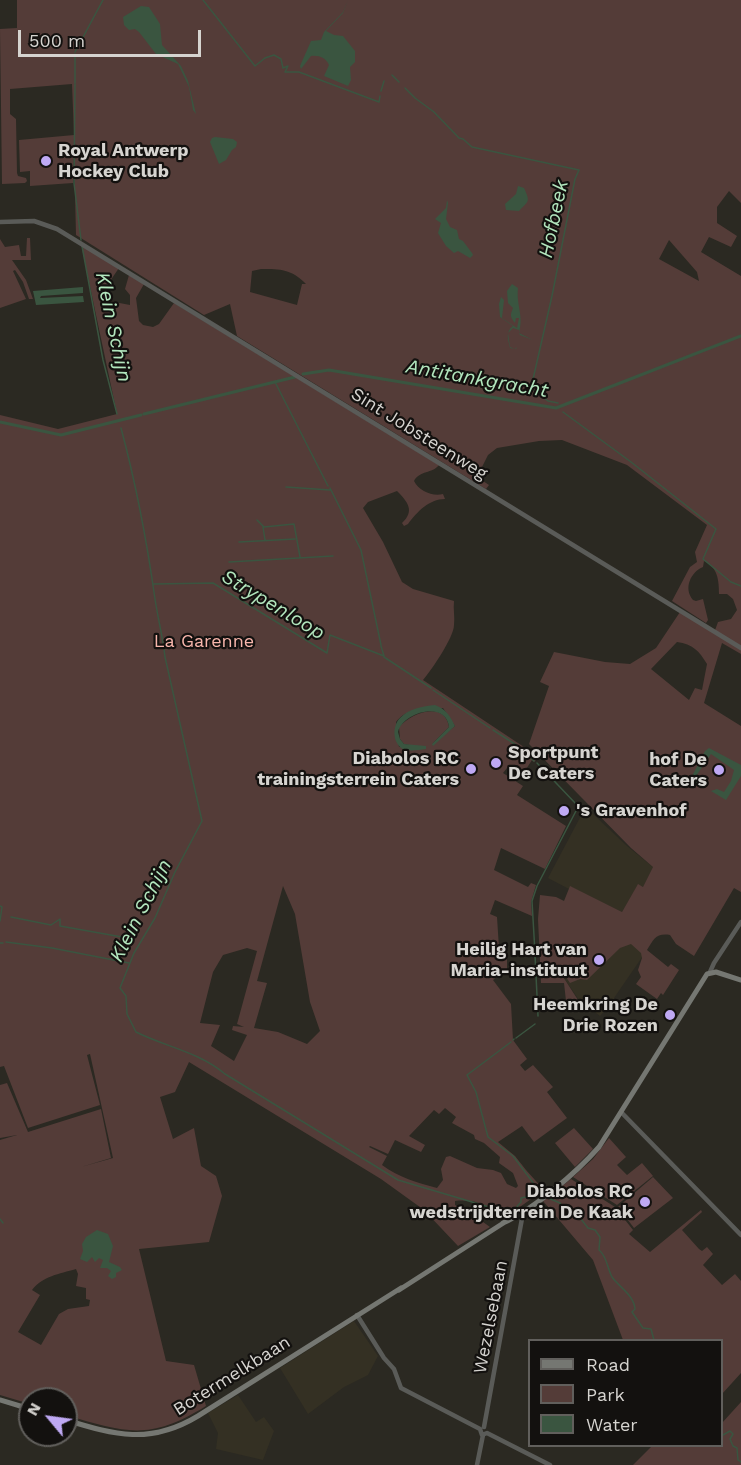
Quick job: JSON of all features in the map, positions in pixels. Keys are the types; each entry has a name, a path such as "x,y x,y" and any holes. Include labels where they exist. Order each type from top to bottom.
{"main road":[{"path":"710,972 741,980"},
{"name":"Botermelkbaan","path":"503,1223 523,1213 588,1159 609,1133 710,972"},
{"name":"Botermelkbaan","path":"78,1424 128,1436 155,1434 172,1429 198,1416 534,1204"},
{"path":"0,1400 18,1405"}],"street":[{"name":"Sint Jobsteenweg","path":"0,222 39,222 57,229 741,648"},
{"path":"710,972 741,922"},
{"path":"622,1113 741,1235"},
{"name":"Wezelsebaan","path":"482,1428 523,1224 523,1213"},
{"path":"357,1316 384,1358 393,1366 401,1388 482,1428 480,1433 550,1465"},
{"path":"477,1465 485,1434"}],"shaded area":[{"path":"584,810 588,814 590,812 593,814 653,867 643,887 638,885 622,912 548,878"},
{"name":"Heilig Hart van Maria-instituut","path":"567,896 647,950 614,1001 600,1016 579,1000 559,971"},
{"path":"354,1321 378,1356 368,1375 344,1387 308,1414 280,1368"},
{"path":"238,1395 256,1422 264,1417 274,1431 263,1460 216,1449 218,1433 208,1413"}],"green space":[{"path":"17,0 741,0 741,203 729,191 717,207 717,223 737,236 731,247 709,237 701,252 741,276 741,654 722,643 704,703 741,726 741,892 734,888 694,956 676,944 670,935 661,935 654,940 647,950 668,967 671,964 679,970 663,995 661,993 657,999 636,984 641,977 638,970 642,958 641,953 631,944 620,948 587,980 580,979 570,983 562,971 560,972 578,1000 566,1001 564,983 541,983 538,919 540,895 556,897 564,901 570,886 622,912 638,884 643,887 653,867 631,848 529,744 549,686 540,682 554,652 605,662 630,664 656,648 680,612 714,633 718,622 731,619 737,610 733,599 727,594 719,594 715,571 704,561 703,567 692,576 689,590 693,600 703,599 708,620 706,623 672,601 690,567 697,562 695,552 707,525 627,465 562,440 539,441 497,448 488,455 477,477 489,485 486,489 237,336 230,304 204,315 76,235 74,154 73,183 30,186 30,171 20,172 19,140 74,135 72,84 10,89 10,114 16,119 17,173 27,181 2,184 0,29 17,28","holes":["669,240 697,272 699,281 659,259","280,270 301,279 306,284 302,284 297,305 250,292 252,271","677,642 695,649 707,664 702,690 695,688 689,700 651,669"]},
{"path":"27,238 30,238 31,260 12,260 26,280 33,299 29,299 23,282 15,270 13,271 26,299 0,308 0,239 5,247 19,245 21,256 26,256"},
{"name":"La Garenne","path":"81,244 119,268 108,284 106,296 109,301 130,305 130,295 125,289 129,275 144,284 136,298 139,321 143,325 153,327 159,324 174,303 439,465 419,475 414,481 416,485 431,494 443,494 445,499 429,504 419,511 408,524 404,526 402,523 408,514 408,507 397,491 368,502 363,508 383,542 402,582 413,589 454,601 453,630 436,662 423,680 524,747 537,759 534,762 532,760 521,777 507,768 503,773 523,786 517,795 566,826 545,869 501,848 494,870 528,887 531,883 536,885 531,902 532,916 495,900 490,914 497,917 499,948 502,948 502,955 507,955 507,970 493,980 511,1004 513,1040 527,1059 520,1065 525,1071 533,1065 553,1087 547,1092 567,1118 534,1142 522,1126 498,1142 515,1156 544,1190 504,1218 481,1204 455,1201 455,1205 465,1217 483,1222 490,1227 458,1246 424,1210 381,1179 189,1062 175,1092 160,1097 173,1139 194,1128 201,1166 216,1176 222,1196 209,1242 139,1249 166,1361 194,1365 206,1406 169,1425 153,1429 122,1429 78,1418 78,1387 18,1387 18,1400 0,1395 0,1140 17,1135 0,1138 0,1085 7,1083 28,1132 101,1109 111,1158 81,1167 113,1158 90,1054 87,1055 100,1105 28,1128 4,1066 0,1067 0,415 58,429 117,414","holes":["443,708 455,726 432,744 449,727 446,719 435,711 419,714 411,717 399,727 400,739 404,744 409,745 399,747 396,722 400,717 411,711","283,886 295,914 310,1002 320,1031 307,1044 278,1032 254,1028 267,983 257,981","247,948 257,951 237,1024 244,1027 233,1026 232,1030 247,1035 234,1061 211,1046 220,1025 200,1023 213,972 223,955","445,1108 456,1117 452,1123 474,1135 475,1139 484,1143 500,1157 499,1163 513,1173 518,1186 516,1188 507,1184 501,1173 477,1168 450,1156 446,1157 441,1169 443,1180 437,1188 415,1182 388,1169 382,1165 387,1156 369,1147 388,1154 395,1140 421,1152 425,1145 409,1136 434,1110 439,1114","76,1269 78,1274 76,1286 86,1288 86,1299 90,1300 89,1306 68,1309 59,1314 41,1345 18,1332 40,1295 32,1290 36,1285 63,1272"]},
{"path":"574,1128 593,1149 575,1167 555,1143"},
{"path":"609,1138 626,1157 617,1165 627,1175 642,1163 653,1176 617,1205 573,1177 593,1159"},
{"name":"Diabolos RC wedstrijdterrein De Kaak","path":"653,1177 673,1198 634,1228 618,1207"},
{"path":"571,1179 615,1207 633,1230 629,1234 650,1252 701,1210 702,1212 682,1230 699,1249 702,1251 707,1247 713,1254 703,1265 722,1285 735,1274 741,1281 741,1373 723,1393 723,1339 623,1339 593,1260 543,1201"},
{"path":"741,1402 741,1465 633,1465 651,1447 723,1447 723,1422"}],"water":[{"path":"348,0 343,13 326,31 343,36 355,51 355,62 350,67 351,80 348,86 324,76 329,65 322,58 311,56 301,69 300,66 311,41 321,40 324,32 343,12"},
{"path":"141,6 149,7 160,24 162,45 181,66 188,81 196,114 193,110 189,87 178,64 156,54 139,32 135,29 129,30 124,25 123,17"},
{"path":"215,137 233,139 237,142 226,160 219,164 210,142"},
{"path":"518,186 524,188 528,201 519,211 506,210 505,204 516,194"},
{"path":"447,200 446,219 450,227 457,230 459,239 472,253 470,258 458,251 454,253 446,246 438,233 441,223 435,219 446,208"},
{"path":"512,284 518,288 520,327 519,333 519,330 513,328 508,333 513,326 500,317 499,304 501,297 504,300 502,318 517,328 519,318 516,318 515,323 511,316 513,308 508,303 507,291"},
{"path":"83,287 83,293 41,296 40,298 83,296 84,302 36,305 33,291"},
{"path":"435,705 447,713 455,726 433,746 432,744 449,727 446,719 440,714 433,711 424,712 408,719 398,732 404,744 426,746 426,749 406,750 398,745 395,726 400,718 411,710"},
{"path":"709,748 741,765 741,776 726,800 711,791 717,789 724,792 731,781 734,770 711,754 696,776 705,784 705,788 690,780 705,751"},
{"path":"97,1230 108,1234 113,1246 109,1262 122,1270 112,1279 108,1276 111,1271 107,1268 100,1268 103,1260 99,1258 95,1262 92,1257 87,1262 80,1259 83,1251 82,1244 86,1237"}],"waterway":[{"name":"Klein Schijn","path":"75,52 103,0"},
{"name":"Hofbeek","path":"203,0 255,66 265,58 274,55 281,59 283,68 288,66 285,72 289,72"},
{"name":"Klein Schijn","path":"75,54 75,83"},
{"name":"Hofbeek","path":"290,72 299,72 379,102 380,96"},
{"name":"Hofbeek","path":"392,75 399,82"},
{"name":"Hofbeek","path":"381,91 384,81"},
{"name":"Klein Schijn","path":"75,84 74,183 81,240"},
{"name":"Hofbeek","path":"405,88 415,98"},
{"name":"Hofbeek","path":"415,98 472,147 579,170 575,179 531,388 548,401 558,403"},
{"name":"Klein Schijn","path":"82,246 103,360 117,414"},
{"name":"Antitankgracht","path":"303,374 329,370 556,408 741,336"},
{"name":"Antitankgracht","path":"144,414 295,377"},
{"path":"275,382 328,486"},
{"name":"Hofbeek","path":"563,412 716,529 703,559 731,582 741,586"},
{"name":"Antitankgracht","path":"0,422 61,435 141,415"},
{"name":"Klein Schijn","path":"121,428 141,513 165,657 202,821 175,872 155,918 134,953 120,988 126,996 127,1014 136,1032 215,1066 398,1180 489,1207 511,1211"},
{"path":"286,487 330,490"},
{"name":"Strypenloop","path":"330,488 361,550 381,645"},
{"path":"257,520 264,527 294,524 300,557"},
{"path":"263,527 265,540"},
{"path":"239,542 295,539"},
{"path":"229,562 333,556"},
{"name":"Strypenloop","path":"154,584 213,583 327,653 330,635 384,656 381,646"},
{"path":"384,657 431,688"},
{"path":"433,690 490,728"},
{"path":"493,730 521,748 534,761"},
{"path":"535,953 532,901 537,886 577,809 577,805 537,763"},
{"path":"0,906 2,907 0,921"},
{"path":"11,917 51,925 60,919 60,926 122,937"},
{"path":"6,942 52,948 129,963"},
{"path":"535,955 538,1016"},
{"path":"516,1038 535,1024"},
{"path":"511,1042 467,1075 476,1092 488,1137 513,1156 534,1184"},
{"name":"Klein Schijn","path":"513,1211 534,1184 541,1192"},
{"name":"Klein Schijn","path":"548,1198 560,1203 565,1210 581,1219 588,1228 595,1230 600,1237 599,1250 612,1277 632,1300 635,1309 632,1312 643,1328 651,1329 654,1339"},
{"path":"0,1219 3,1223"},
{"name":"Klein Schijn","path":"723,1435 730,1431 733,1434 730,1439 733,1446 737,1448 738,1460 741,1462"}],"place":[{"name":"Royal Antwerp Hockey Club","path":"46,161"},
{"name":"Sportpunt De Caters","path":"496,763"},
{"name":"Diabolos RC trainingsterrein Caters","path":"471,769"},
{"name":"hof De Caters","path":"719,770"},
{"name":"'s Gravenhof","path":"564,811"},
{"name":"Heilig Hart van Maria-instituut","path":"599,960"},
{"name":"Heemkring De Drie Rozen","path":"670,1015"},
{"name":"Diabolos RC wedstrijdterrein De Kaak","path":"645,1202"}]}
